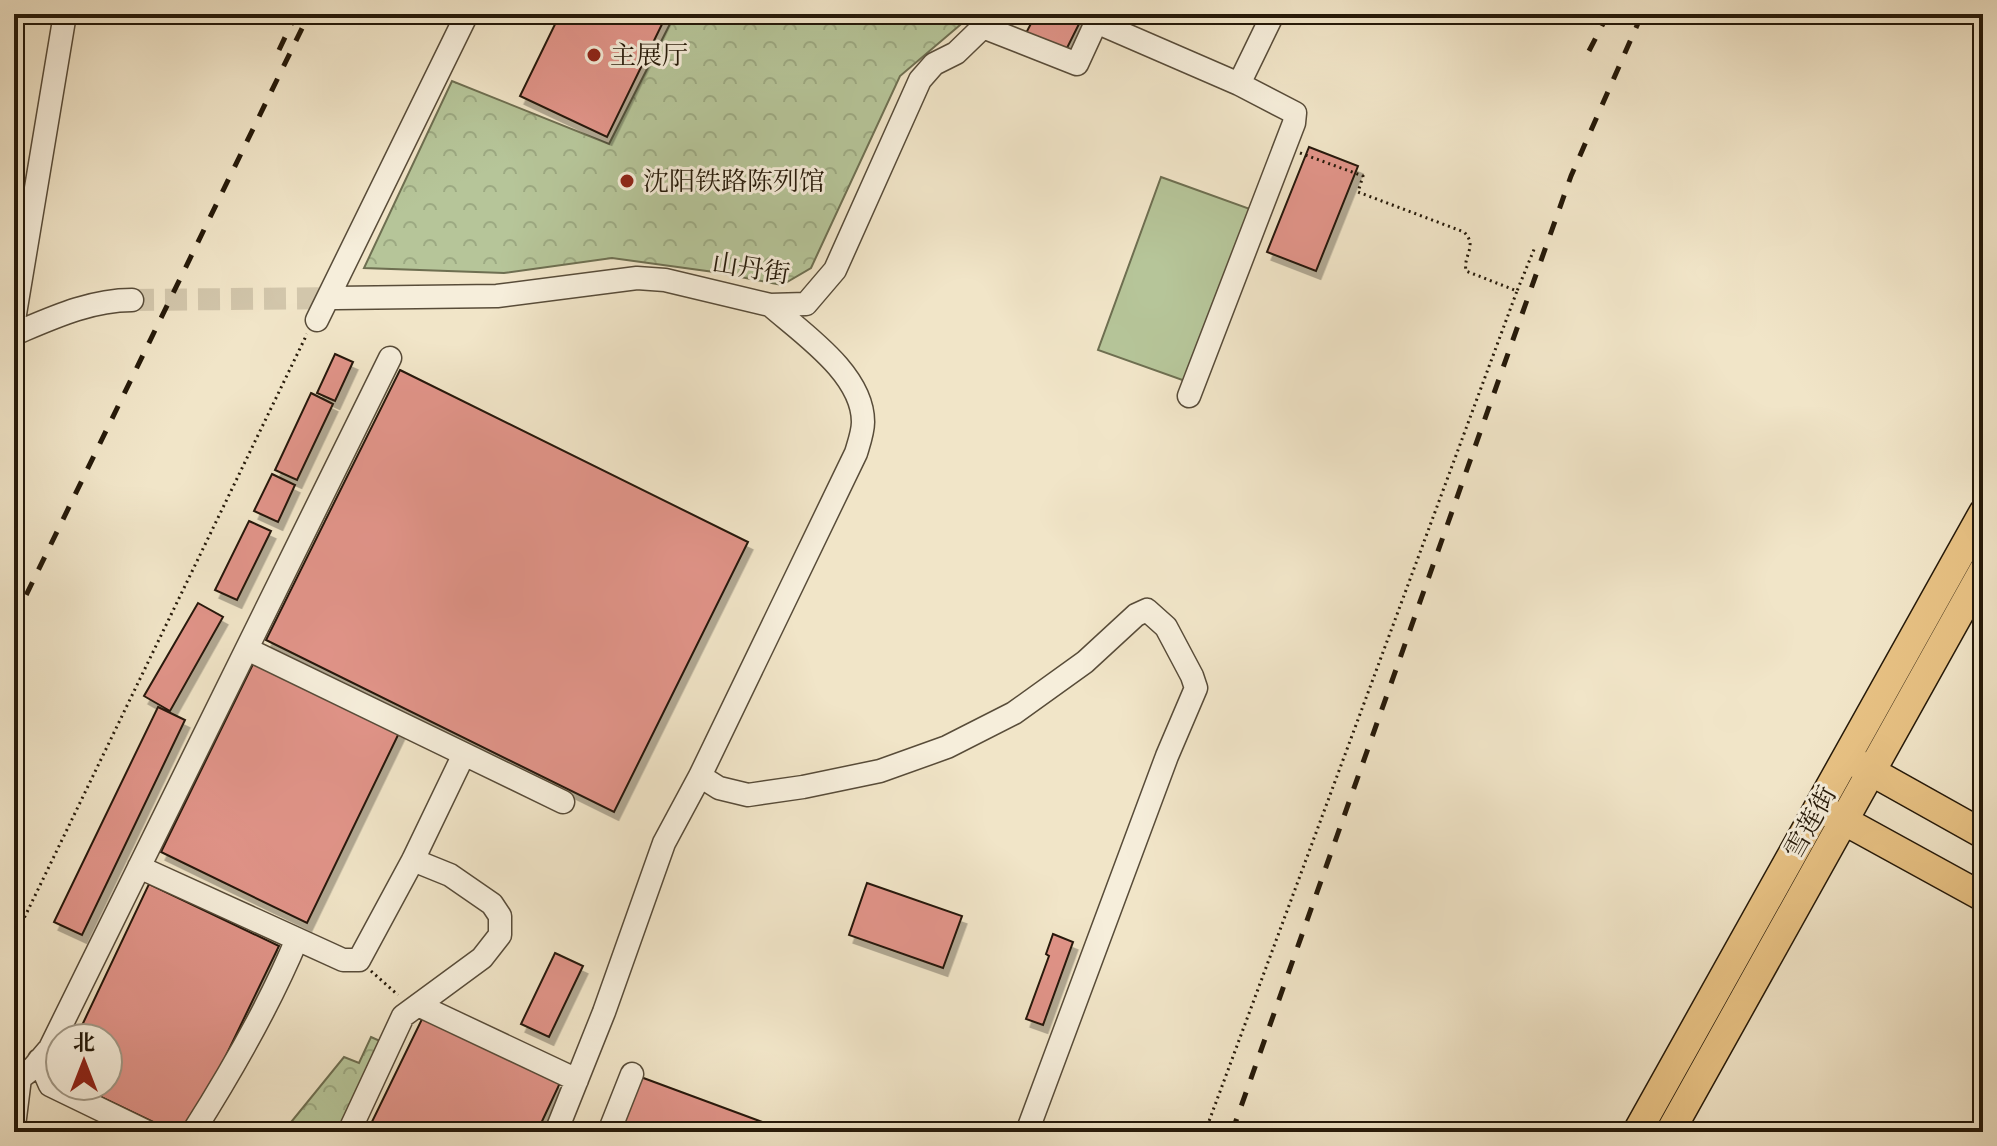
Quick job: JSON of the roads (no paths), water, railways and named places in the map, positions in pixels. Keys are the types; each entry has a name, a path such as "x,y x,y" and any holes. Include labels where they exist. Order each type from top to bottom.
{"main road":[{"name":"雪莲街","path":"1637,1132 1983,513"},
{"name":"雪莲街","path":"1670,1132 1983,571"},
{"path":"1847,757 1983,834"},
{"path":"1819,806 1983,897"}],"street":[{"path":"14,320 65,14"},
{"path":"317,320 467,14"},
{"path":"1239,84 1273,14"},
{"path":"988,20 1077,64 1098,18 1295,113 1294,123 1189,396"},
{"name":"山丹街","path":"336,298 497,296 637,278 665,280 770,305 806,304 835,270 920,80 934,64 956,53 988,20"},
{"path":"14,334 73,309 132,300"},
{"path":"556,1132 604,1012 664,843 700,776 856,453 864,423 860,399 835,362 770,305"},
{"path":"14,1126 20,1078 50,1048 390,358"},
{"path":"700,776 719,788 748,795 880,771 947,747 1014,713 1085,662 1136,615 1147,610 1166,627 1196,688 1167,756 1027,1132"},
{"path":"247,649 563,802"},
{"path":"139,867 343,960 359,960 413,860 464,754"},
{"path":"349,1132 403,1016 482,958 500,935 500,916 492,904 450,875 413,860"},
{"path":"193,1132 283,973 297,939"},
{"path":"418,1005 577,1080"},
{"path":"39,1060 50,1085 147,1132"},
{"path":"609,1132 632,1074"}],"tunnel":[{"path":"132,300 336,298"}],"railway":[{"path":"279,50 296,14"},
{"path":"14,620 309,14"},
{"path":"1589,51 1608,14"},
{"path":"1232,1132 1571,176 1642,14"}],"place":[{"name":"主展厅","path":"594,55"},
{"name":"沈阳铁路陈列馆","path":"627,181"}]}
